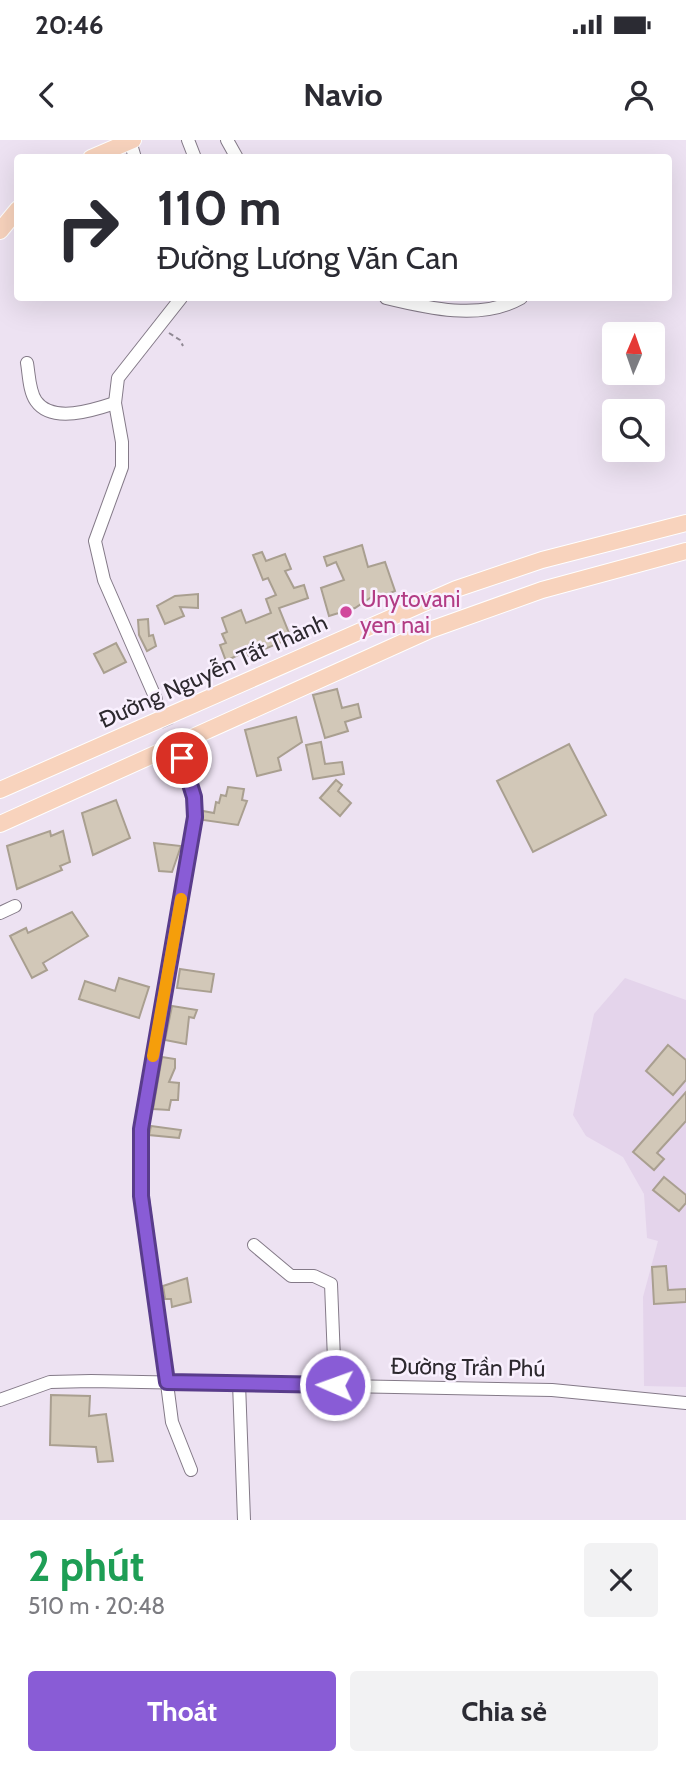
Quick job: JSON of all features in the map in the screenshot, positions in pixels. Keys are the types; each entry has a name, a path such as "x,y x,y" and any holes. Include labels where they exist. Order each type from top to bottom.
{"main road":[{"path":"101,154 132,141"},
{"path":"0,231 14,214"},
{"name":"Đường Nguyễn Tất Thành","path":"0,790 372,626 495,575 586,547 686,523"},
{"path":"0,824 381,650 542,590 686,551"},
{"path":"372,626 381,650"},
{"path":"42,771 56,798"}],"street":[{"path":"156,699 118,616 94,546 99,525 122,467 122,442 115,403 118,378 179,301"},
{"path":"398,301 423,307 470,310 508,301"},
{"path":"27,363 34,398 41,407 68,413 115,403"},
{"path":"182,758 194,797 195,817 141,1129 139,1168 172,1422 191,1470"},
{"path":"0,913 15,906"},
{"path":"254,1245 291,1276 314,1276 331,1284 335,1385"},
{"name":"Đường Trần Phú","path":"0,1400 50,1382 167,1382 572,1391 686,1404"},
{"path":"239,1383 244,1520"}],"path":[{"path":"159,327 180,340 183,346"}],"shaded area":[{"path":"625,978 686,1000 686,1387 644,1386 643,1297 658,1241 647,1238 644,1194 623,1157 586,1136 573,1115 594,1014"}],"building":[{"path":"362,545 368,567 385,562 395,591 374,600 373,596 355,608 329,616 321,588 344,580 336,562 327,566 324,557"},
{"path":"262,552 266,561 285,554 291,569 285,571 294,588 304,585 308,598 279,608 291,638 248,656 246,651 226,661 220,645 226,643 222,634 227,632 222,618 241,610 246,623 271,613 266,599 276,595 268,578 263,580 253,555"},
{"path":"198,594 198,608 180,607 184,616 165,624 157,606 175,596"},
{"path":"148,619 149,636 153,635 156,646 147,651 139,635 138,620"},
{"path":"116,643 126,662 104,673 94,654"},
{"path":"337,689 342,708 358,704 361,717 345,722 348,731 325,738 313,695"},
{"path":"296,717 302,742 278,758 281,770 257,776 245,730"},
{"path":"321,742 325,764 342,762 344,774 313,779 306,745"},
{"path":"569,744 606,815 533,852 497,781"},
{"path":"336,780 342,785 338,791 351,803 340,816 320,798"},
{"path":"228,787 244,789 242,800 247,801 238,825 203,820 203,811 214,813 216,802 219,803 221,795 226,796"},
{"path":"116,800 130,838 93,855 82,813"},
{"path":"50,831 51,836 63,831 70,862 60,866 62,870 17,889 7,846"},
{"path":"154,843 181,846 172,872 159,871"},
{"path":"72,912 88,936 43,963 47,970 32,978 10,936 26,928 28,933"},
{"path":"180,969 214,974 211,992 177,988"},
{"path":"119,978 149,987 139,1018 79,999 85,981 115,991"},
{"path":"172,1006 197,1010 194,1018 189,1017 186,1044 165,1040"},
{"path":"668,1045 686,1060 686,1080 673,1095 646,1071"},
{"path":"162,1057 175,1059 175,1068 169,1082 179,1083 178,1100 171,1100 169,1110 153,1109"},
{"path":"686,1092 686,1121 657,1153 664,1159 654,1170 633,1152"},
{"path":"151,1126 181,1130 179,1138 149,1135"},
{"path":"664,1177 686,1195 686,1203 679,1211 653,1190"},
{"path":"666,1266 668,1290 686,1289 686,1302 654,1304 652,1267"},
{"path":"187,1278 191,1302 172,1307 171,1299 165,1299 163,1286"},
{"path":"51,1395 90,1396 89,1416 106,1414 113,1461 98,1462 96,1447 50,1445"}],"tunnel":[{"path":"156,699 182,758"}],"slow traffic":[{"path":"153,1056 181,899"}],"place":[{"name":"Unytovani yen nai","path":"346,612"}],"route":[{"path":"182,758 194,797 195,817 141,1129 139,1168 143,1215 167,1382 335,1385"}]}
